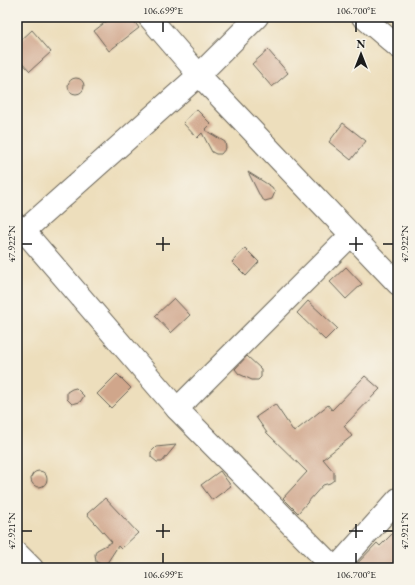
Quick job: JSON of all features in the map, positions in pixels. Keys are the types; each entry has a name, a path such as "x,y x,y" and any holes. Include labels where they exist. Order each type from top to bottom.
{"street":[{"path":"149,17 199,75 398,284"},
{"path":"257,17 199,75 21,228 177,409 335,568 398,499"},
{"path":"362,17 398,47"},
{"path":"177,409 352,235"},
{"path":"17,553 32,568"}],"building":[{"path":"112,17 131,17 139,28 109,51 94,31"},
{"path":"32,30 51,52 30,71 17,57 17,44"},
{"path":"268,50 288,73 272,87 252,64"},
{"path":"76,78 83,83 84,86 79,93 76,94 69,89 68,86 73,79"},
{"path":"196,109 211,124 205,130 225,142 226,148 221,154 212,152 202,133 197,138 183,123"},
{"path":"343,123 366,141 351,160 329,142"},
{"path":"248,172 272,187 275,192 272,199 265,201 261,198"},
{"path":"245,248 259,262 246,276 232,262"},
{"path":"346,267 362,284 346,299 330,282"},
{"path":"174,298 190,315 171,333 155,316"},
{"path":"308,301 337,328 325,340 297,313"},
{"path":"247,356 261,369 261,377 258,380 252,380 239,374 235,369"},
{"path":"117,374 131,388 111,408 97,394"},
{"path":"365,376 380,389 344,426 352,436 323,459 334,472 334,480 323,485 298,513 283,498 307,472 267,433 256,417 275,404 294,432 328,405 332,410"},
{"path":"76,388 84,396 80,402 72,404 67,399 67,392"},
{"path":"176,445 162,462 157,462 151,457 151,452 156,447"},
{"path":"39,471 46,476 47,479 42,486 39,487 32,482 31,479 36,472"},
{"path":"220,471 231,486 212,500 201,485"},
{"path":"105,498 138,533 121,549 118,546 107,563 103,565 96,562 95,554 97,550 112,542 87,514"},
{"path":"398,528 398,568 353,568 377,543 380,546"}]}
